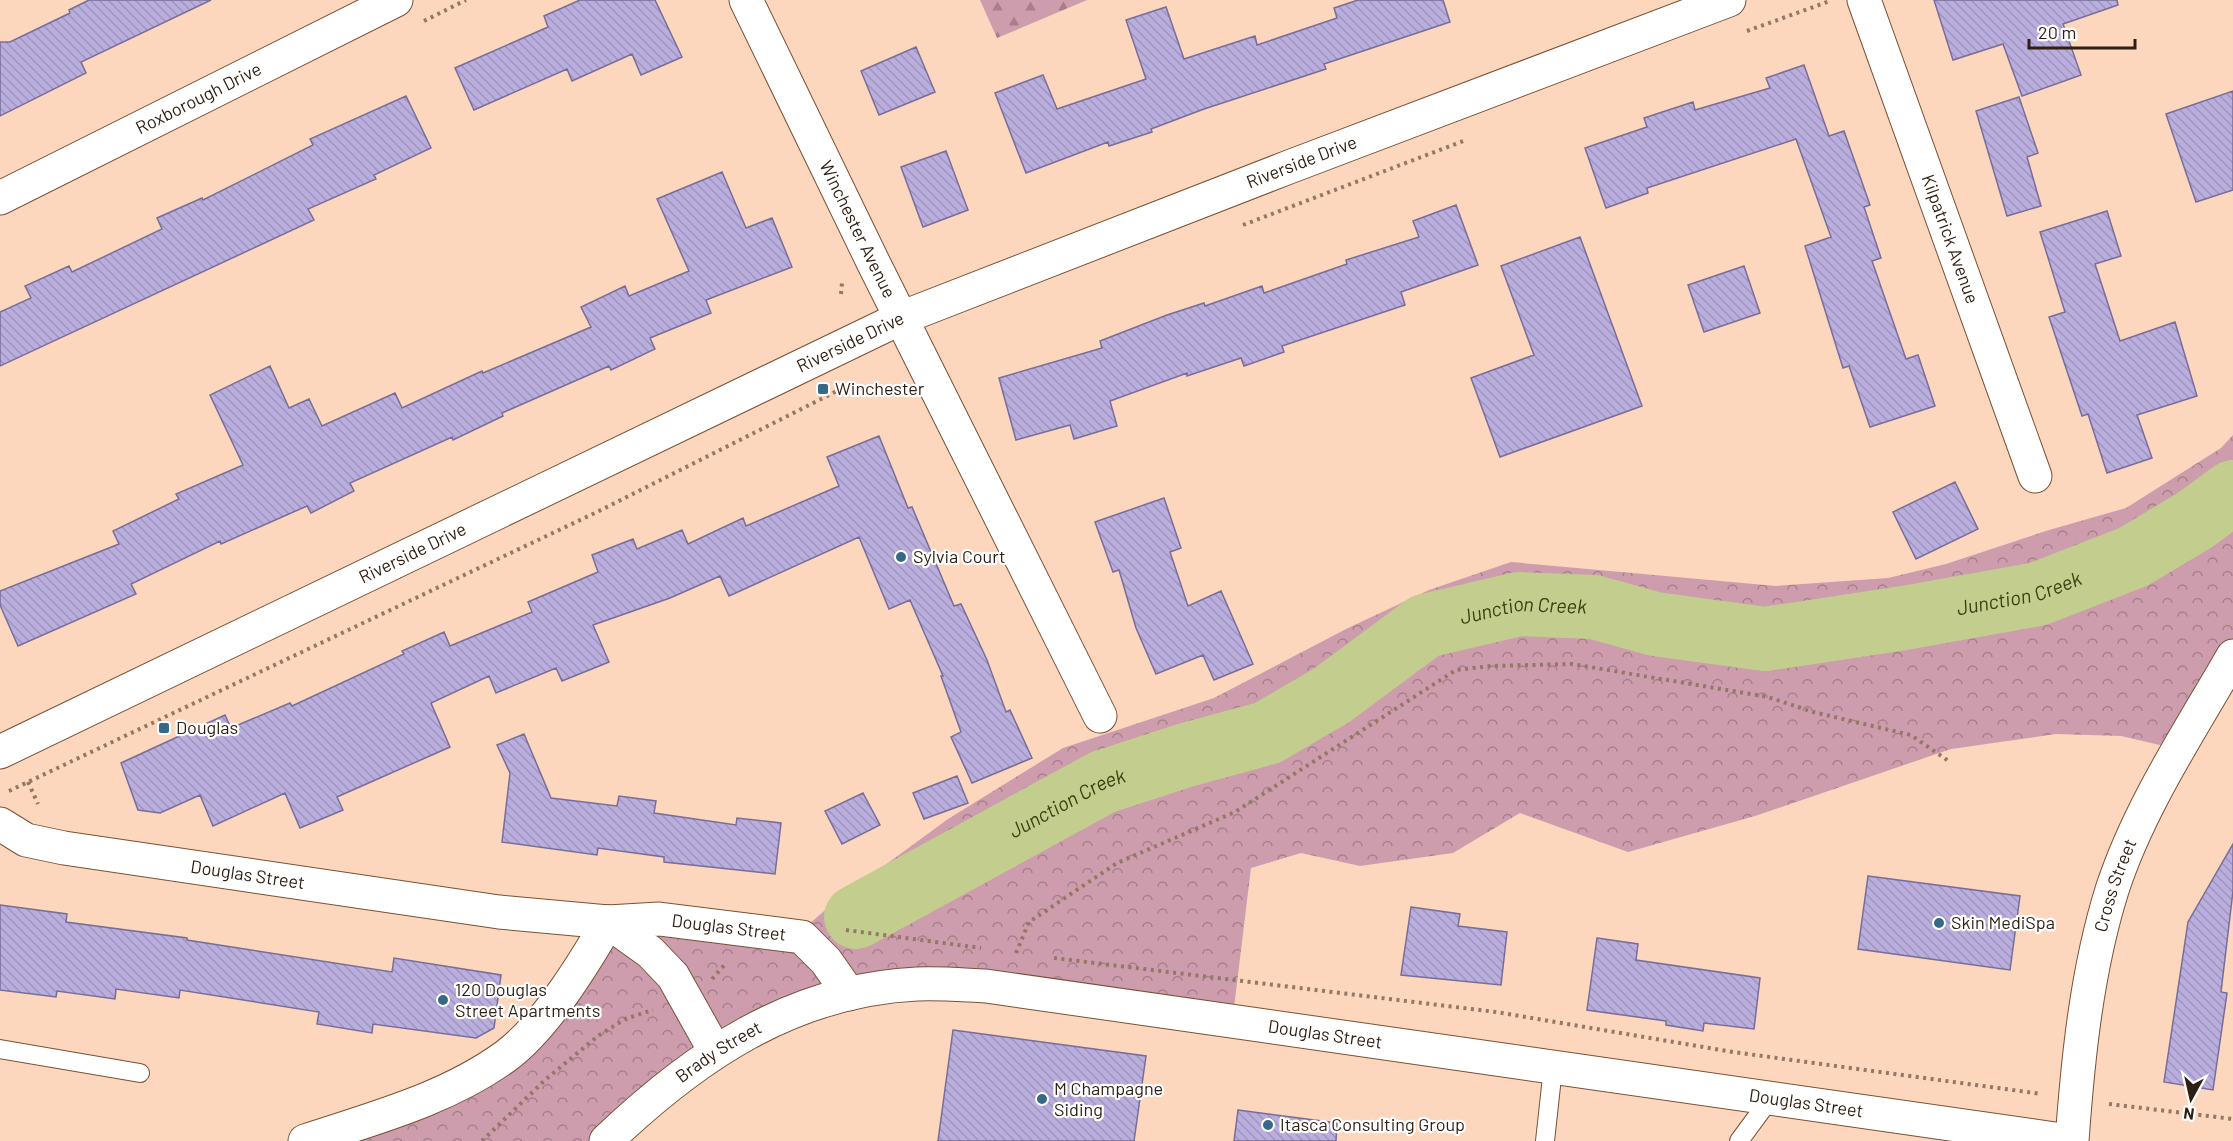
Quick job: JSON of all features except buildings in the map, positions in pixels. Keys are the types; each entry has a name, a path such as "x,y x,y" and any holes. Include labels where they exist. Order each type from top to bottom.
{"street":[{"name":"Roxborough Drive","path":"0,198 396,0"},
{"name":"Winchester Avenue","path":"746,0 900,318 1100,716"},
{"name":"Riverside Drive","path":"0,752 900,318 1288,167 1729,0"},
{"name":"Kilpatrick Avenue","path":"1864,0 2035,476"},
{"name":"Cross Street","path":"2071,1141 2096,951 2113,888 2140,822 2233,656"},
{"name":"Douglas Street","path":"0,824 26,840 64,848 499,912 608,922 659,919 802,937 826,962 849,994 917,984 986,986 1770,1100 2071,1141"},
{"path":"305,1141 397,1111 461,1085 508,1055 556,1004 608,922 650,952 673,976 715,1051"},
{"name":"Brady Street","path":"606,1141 644,1105 715,1051 761,1024 849,994"}],"lane":[{"path":"0,1049 140,1073"},
{"path":"1545,1141 1553,1068"},
{"path":"1739,1141 1770,1100"}],"path":[{"path":"1016,953 1029,922 1117,862 1235,812 1456,670 1491,666 1572,664 1768,697 1813,712 1911,735 1950,762"},
{"path":"482,1141 545,1080 598,1036 625,1019 686,997 714,978 734,953 742,929"},
{"path":"838,929 992,950"},
{"path":"1004,951 1028,954"},
{"path":"1051,957 1496,1012 1733,1052 2233,1119"}],"green space":[{"path":"980,0 1087,0 997,38"},
{"path":"2233,435 2233,650 2177,749 2121,736 2056,734 1951,749 1755,816 1628,852 1520,813 1453,853 1360,866 1301,853 1251,868 1232,1024 987,988 799,1013 612,1141 299,1141 507,1053 604,925 798,934 832,904 948,819 1063,748 1214,698 1346,629 1429,590 1511,562 1776,586 1888,578 1946,564 2049,530 2126,508 2221,448"}],"waterway":[{"name":"Junction Creek","path":"856,917 1103,782 1186,755 1267,733 1332,695 1425,626 1519,604 1594,607 1655,624 1765,639 1904,618 2038,594 2133,557 2195,520 2233,492"}],"place":[{"name":"Winchester","path":"823,389"},
{"name":"Sylvia Court","path":"901,557"},
{"name":"Douglas","path":"164,728"},
{"name":"Skin MediSpa","path":"1939,923"},
{"name":"120 Douglas Street Apartments","path":"443,1000"},
{"name":"M Champagne Siding","path":"1042,1099"},
{"name":"Itasca Consulting Group","path":"1268,1125"}]}
